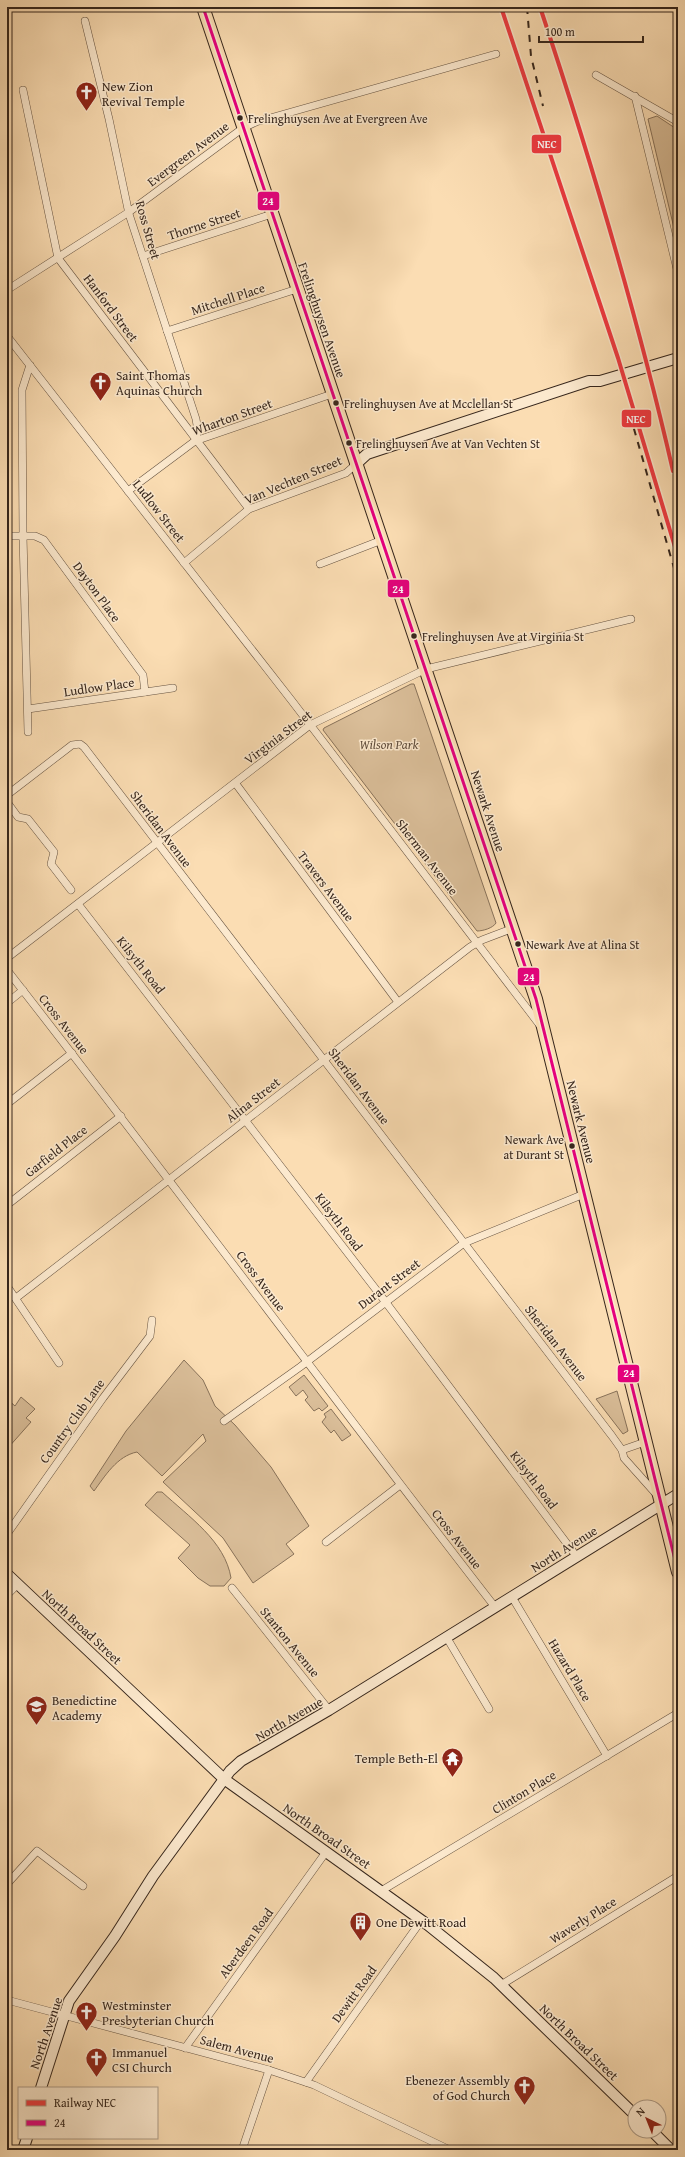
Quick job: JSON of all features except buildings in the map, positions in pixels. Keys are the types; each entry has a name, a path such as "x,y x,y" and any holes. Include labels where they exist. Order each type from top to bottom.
{"main road":[{"name":"Frelinghuysen Avenue","path":"203,7 355,465 432,687"},
{"path":"355,465 367,454 589,381 600,381 678,358"},
{"name":"Newark Avenue","path":"432,687 511,929 536,999 644,1442 678,1572"},
{"name":"North Avenue","path":"41,2087 69,2001 115,1936 153,1876 224,1779 241,1761 330,1710 577,1556 660,1501 678,1494"},
{"name":"North Broad Street","path":"7,1574 224,1779 421,1920 501,1985 627,2107"},
{"path":"23,2150 27,2139"},
{"path":"660,2139 671,2150"}],"street":[{"name":"Ross Street","path":"85,21 110,120 129,212 166,331 196,419 198,431 195,441"},
{"name":"Evergreen Avenue","path":"7,290 129,212 243,128 256,122 496,54"},
{"path":"596,75 678,122"},
{"name":"Hanford Street","path":"23,90 58,258 195,441 248,509"},
{"path":"635,96 678,273"},
{"name":"Thorne Street","path":"143,256 272,214"},
{"name":"Mitchell Place","path":"166,331 297,290"},
{"name":"Ludlow Street","path":"7,336 292,701"},
{"path":"28,732 23,536 22,390 30,365"},
{"name":"Wharton Street","path":"128,491 195,441 332,394"},
{"name":"Van Vechten Street","path":"184,563 248,509 346,473 355,465"},
{"name":"Dayton Place","path":"7,536 35,536 44,540 143,675 145,692"},
{"path":"320,564 382,540"},
{"name":"Virginia Street","path":"7,958 236,784 310,725 426,669 631,619"},
{"name":"Ludlow Place","path":"28,709 173,688"},
{"name":"Sherman Avenue","path":"292,701 543,1028"},
{"name":"Sheridan Avenue","path":"7,795 72,745 80,744 84,748 622,1450 624,1458 660,1501"},
{"name":"Travers Avenue","path":"236,784 398,1002"},
{"path":"7,802 18,817 28,819 54,852 51,864 71,890"},
{"name":"Kilsyth Road","path":"78,904 386,1302 577,1556"},
{"name":"Alina Street","path":"16,1298 170,1181 246,1120 477,942 511,929"},
{"name":"Cross Avenue","path":"7,970 170,1181 400,1485 495,1607"},
{"path":"7,1003 23,990"},
{"path":"7,1104 72,1053"},
{"name":"Garfield Place","path":"7,1205 120,1116"},
{"name":"Durant Street","path":"224,1421 307,1362 464,1243 584,1194"},
{"path":"7,1286 59,1363"},
{"name":"Country Club Lane","path":"7,1534 103,1398 150,1336 152,1320"},
{"path":"622,1450 644,1442"},
{"path":"326,1542 400,1485"},
{"path":"7,1595 18,1584"},
{"name":"Stanton Avenue","path":"232,1588 330,1710"},
{"name":"Hazard Place","path":"512,1597 607,1756"},
{"path":"446,1638 490,1709"},
{"name":"Clinton Place","path":"381,1891 678,1713"},
{"path":"7,1884 36,1850 83,1886"},
{"name":"Aberdeen Road","path":"185,2048 326,1852"},
{"name":"Waverly Place","path":"501,1985 678,1876"},
{"name":"Dewitt Road","path":"306,2082 421,1920"},
{"name":"Salem Avenue","path":"7,2000 269,2070 306,2082 450,2150"},
{"path":"242,2150 269,2070"}],"green space":[{"path":"657,116 678,130 678,245 648,119"},
{"name":"Wilson Park","path":"411,684 414,684 496,923 485,930 477,931 323,730 324,728"},
{"path":"184,1360 203,1380 215,1406 235,1425 271,1467 309,1526 286,1544 294,1554 253,1583 223,1538 163,1482 206,1441 203,1434 162,1476 137,1452 123,1458 112,1467 94,1491 90,1486 126,1431"},
{"path":"304,1375 328,1406 322,1411 319,1408 314,1411 305,1400 308,1397 303,1390 296,1396 289,1387"},
{"path":"617,1391 628,1431 623,1434 596,1399"},
{"path":"21,1397 35,1409 26,1418 31,1422 7,1449 7,1399 15,1406"},
{"path":"331,1409 351,1435 342,1441 334,1430 331,1433 322,1422 326,1417 324,1414"},
{"path":"157,1492 162,1492 194,1520 214,1541 227,1565 231,1578 224,1586 210,1586 198,1578 178,1558 190,1545 145,1505"}],"railway":[{"path":"527,7 531,56 543,106"},
{"path":"630,415 678,582"}],"rail line":[{"name":"NEC","path":"501,7 618,358 678,557"},
{"name":"NEC","path":"540,7 595,180 629,296 673,471"}],"transit line":[{"name":"24","path":"203,7 536,999 678,1572"}],"place":[{"name":"New Zion Revival Temple","path":"86,112"},
{"name":"Frelinghuysen Ave at Evergreen Ave","path":"240,118"},
{"name":"Saint Thomas Aquinas Church","path":"100,402"},
{"name":"Frelinghuysen Ave at Mcclellan St","path":"336,403"},
{"name":"Frelinghuysen Ave at Van Vechten St","path":"349,443"},
{"name":"Frelinghuysen Ave at Virginia St","path":"414,636"},
{"name":"Newark Ave at Alina St","path":"518,944"},
{"name":"Newark Ave at Durant St","path":"572,1146"},
{"name":"Benedictine Academy","path":"37,1726"},
{"name":"Temple Beth-El","path":"453,1778"},
{"name":"One Dewitt Road","path":"360,1942"},
{"name":"Westminster Presbyterian Church","path":"87,2032"},
{"name":"Immanuel CSI Church","path":"96,2078"},
{"name":"Ebenezer Assembly of God Church","path":"525,2106"}]}
